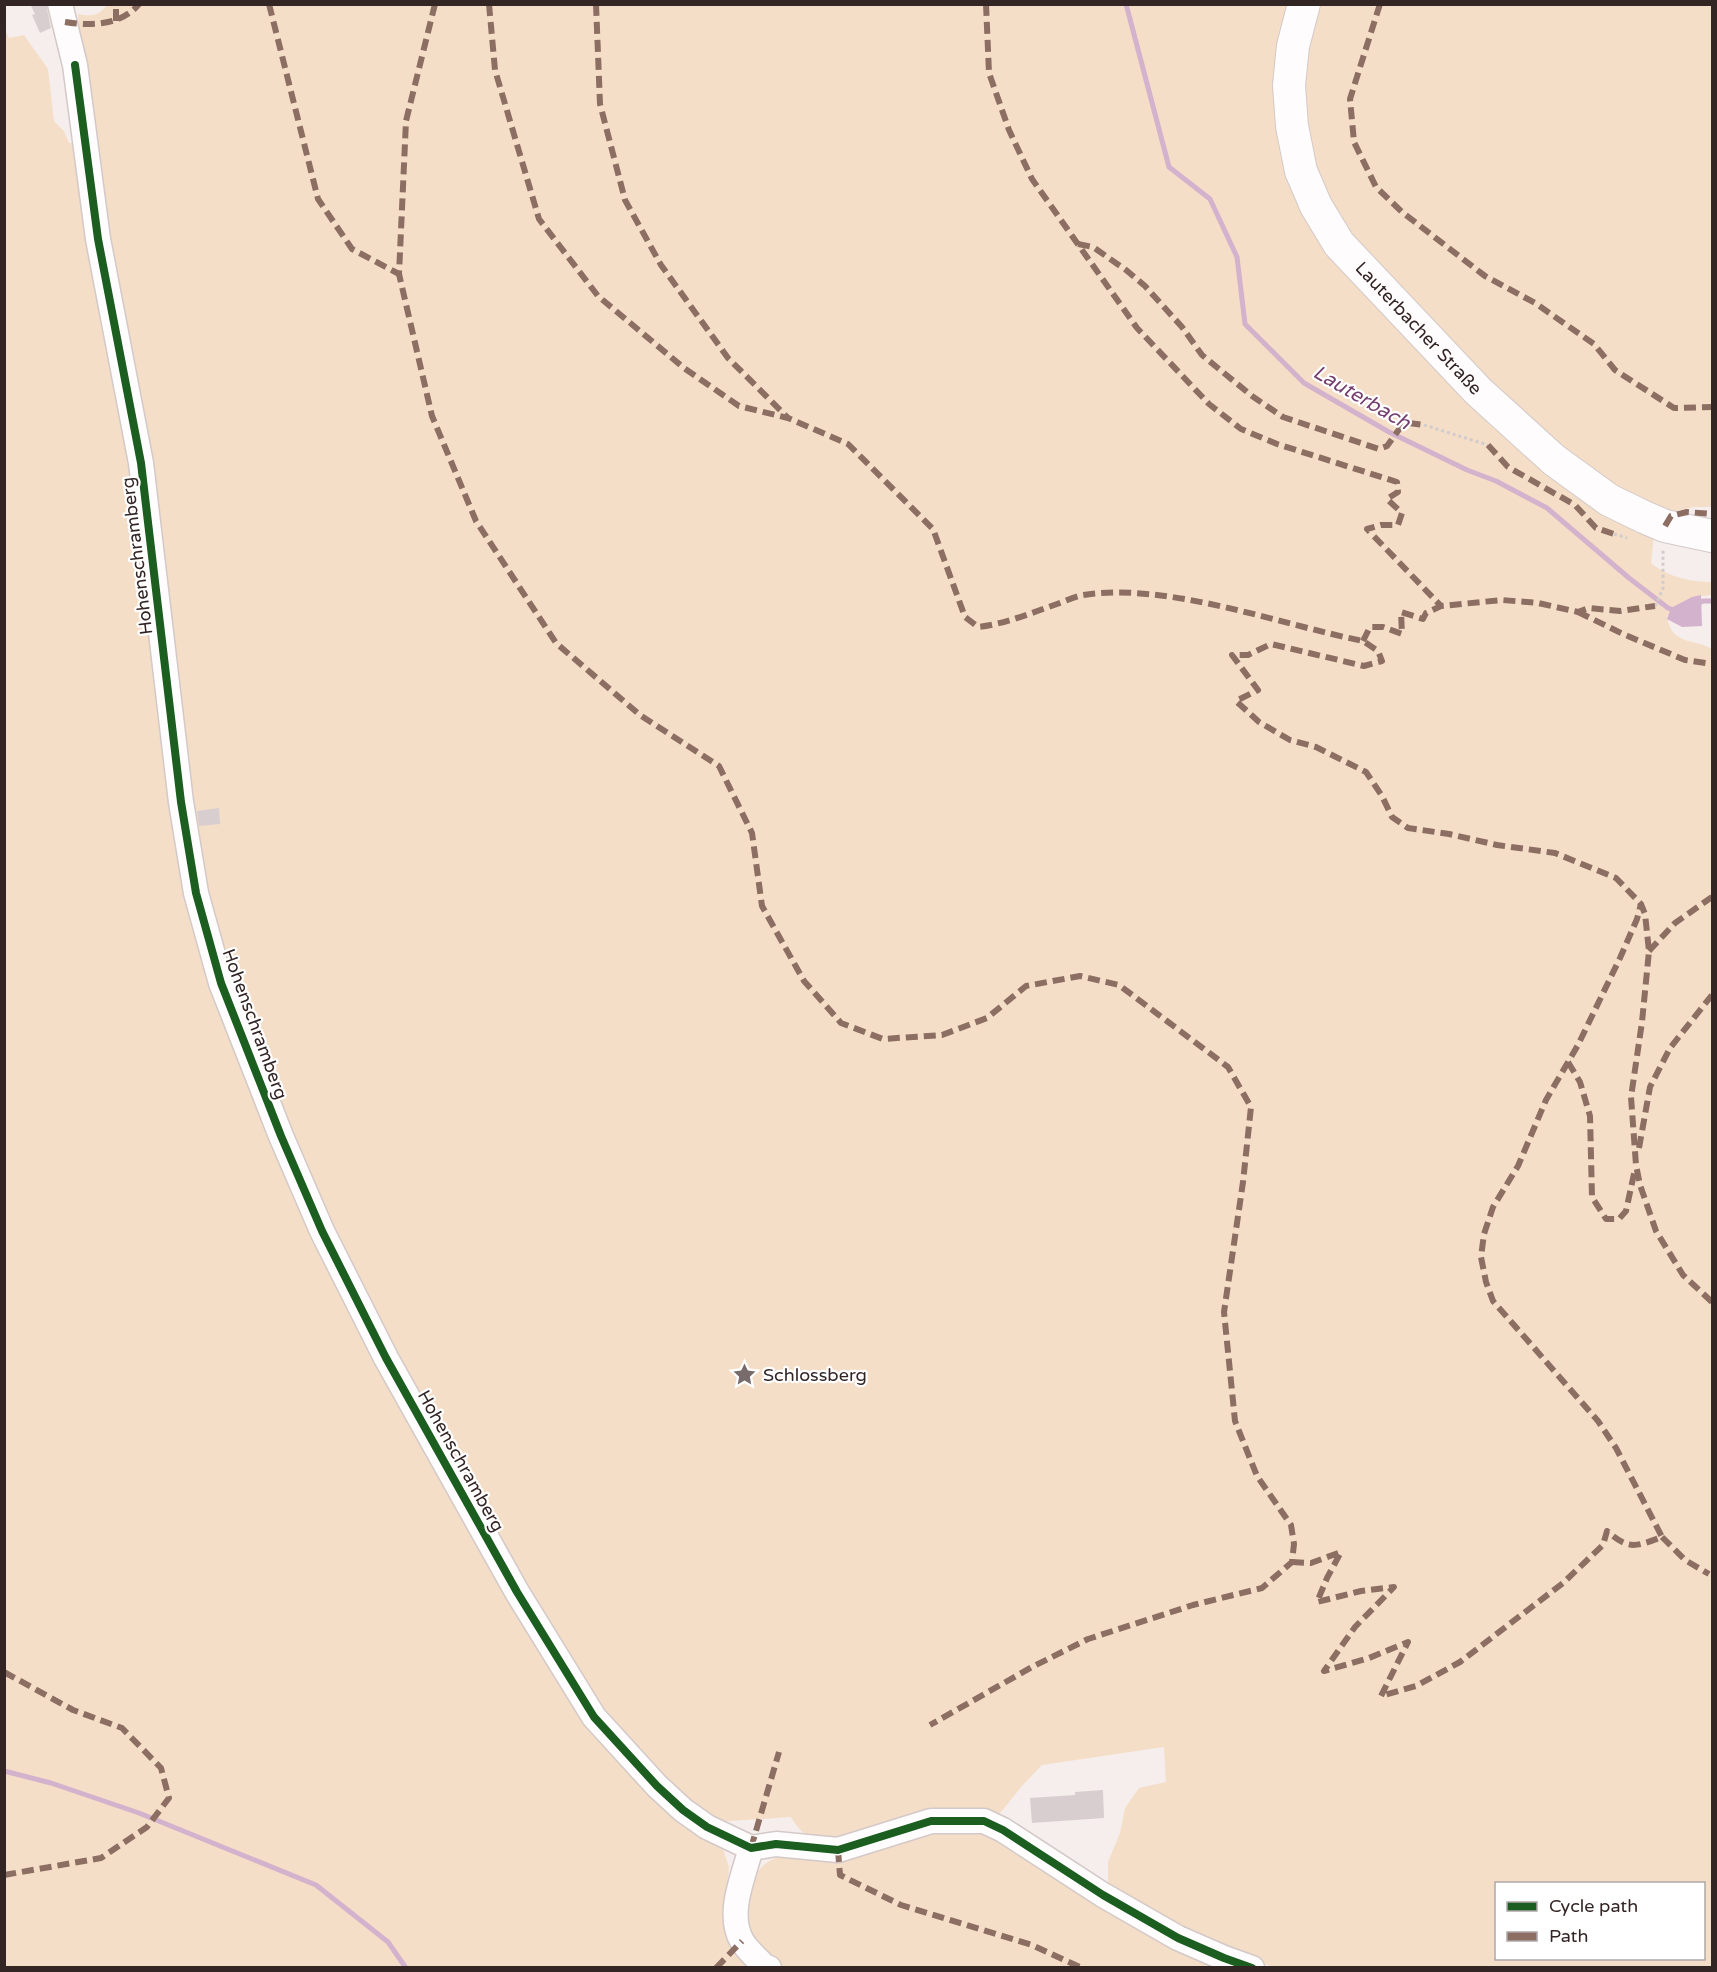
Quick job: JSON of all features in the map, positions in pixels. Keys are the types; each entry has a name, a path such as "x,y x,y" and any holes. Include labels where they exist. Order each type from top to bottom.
{"main road":[{"name":"Lauterbacher Straße","path":"1304,4 1293,46 1289,85 1292,126 1301,171 1317,206 1339,244 1478,391 1554,460 1609,500 1665,526 1713,536"}],"street":[{"name":"Hohenschramberg","path":"60,4 75,65 98,239 141,462 181,802 196,893 221,982 281,1136 322,1231 386,1358 529,1611 594,1717 657,1786 707,1827 751,1848"},
{"path":"769,1968 764,1966 742,1941 737,1928 737,1899 751,1848 776,1844 838,1850 931,1821 984,1821 1003,1830 1103,1895 1178,1938 1252,1968"}],"path":[{"path":"1424,425 1488,444"},
{"path":"1654,606 1663,589 1663,549"}],"shaded area":[{"path":"107,5 1291,5 1275,57 1277,129 1287,173 1558,476 1605,516 1654,536 1651,563 1657,568 1680,578 1712,582 1712,595 1692,597 1667,616 1669,626 1678,637 1712,649 1712,1967 1277,1968 1224,1952 1108,1887 1108,1862 1120,1833 1125,1808 1139,1788 1166,1782 1164,1747 1042,1765 1001,1812 993,1815 827,1844 806,1835 791,1817 714,1822 729,1867 727,1888 744,1896 752,1879 761,1868 773,1859 791,1852 976,1825 1237,1967 5,1967 5,29 9,38 24,35 48,69 54,121 64,131 69,143 91,144 80,62 78,14 94,15"},
{"path":"1311,5 1712,5 1712,507 1694,507 1661,514 1606,492 1530,427 1344,238 1307,171 1301,118"},
{"path":"1701,595 1702,626 1682,627 1667,619 1671,608"}],"building":[{"path":"30,4 46,4 51,28 40,33"},
{"path":"219,808 220,824 199,826 197,811"},
{"path":"1103,1790 1104,1818 1032,1823 1030,1798 1075,1795 1075,1792"}],"waterway":[{"name":"Lauterbach","path":"1126,4 1169,167 1210,199 1237,257 1245,324 1304,383 1389,432 1467,470 1496,481 1547,508 1629,578 1668,608 1677,611"},
{"name":"Lauterbach","path":"1697,604 1712,601"},
{"path":"4,1771 51,1783 139,1813 316,1885 388,1942 406,1968"}],"marked path":[{"path":"116,4 116,21"},
{"path":"65,22 105,23 123,17 139,4"},
{"path":"269,4 318,199 352,249 399,274"},
{"path":"435,4 406,121 399,274 432,416 476,521 556,643 640,715 719,766 752,833 762,906 804,981 841,1023 883,1039 942,1035 987,1018 1026,986 1080,976 1119,985 1228,1067 1251,1107 1243,1182 1224,1312 1235,1421 1257,1476 1291,1525 1294,1544 1292,1562 1262,1588 1193,1605 1088,1639 1032,1667 930,1725"},
{"path":"489,4 495,70 539,219 598,296 684,368 739,406 788,418 848,444 933,529 965,617 978,627 988,626 1083,595 1151,594 1187,599 1363,641 1378,651 1382,661 1364,666 1271,644 1248,655 1232,655 1258,690 1236,701 1259,722 1290,740 1316,747 1366,772 1382,796 1392,817 1408,828 1497,845 1555,853 1616,878 1641,904 1645,914 1649,951 1631,1097 1636,1165 1640,1185 1656,1231 1683,1275 1712,1302"},
{"path":"596,4 600,104 625,200 661,265 728,358 788,418"},
{"path":"986,4 989,73 1009,130 1032,179 1137,328 1209,404 1241,429 1277,444 1397,482 1398,492 1387,499 1402,513 1398,525 1381,525 1367,529 1441,606"},
{"path":"1380,4 1350,99 1354,142 1376,187 1402,212 1485,276 1535,303 1594,344 1615,370 1674,408 1712,407"},
{"path":"1078,244 1093,247 1145,286 1182,327 1202,355 1252,396 1283,417 1379,449 1387,446 1400,428 1408,423 1424,425"},
{"path":"1488,445 1508,467 1575,505 1596,528 1614,534"},
{"path":"1665,526 1671,516 1687,512 1712,514"},
{"path":"1363,641 1370,627 1383,627 1402,634 1401,612 1423,619 1426,613 1441,606 1502,600 1538,603 1578,612 1589,608 1620,611 1655,606"},
{"path":"1578,612 1685,660 1712,664"},
{"path":"1649,951 1675,923 1712,897"},
{"path":"1292,1562 1311,1563 1341,1552 1317,1602 1361,1591 1394,1587 1355,1627 1324,1671 1369,1658 1408,1642 1381,1696 1416,1686 1460,1662 1563,1583 1603,1545 1607,1531 1621,1541 1633,1545 1662,1537 1616,1448 1598,1421 1493,1301 1481,1257 1484,1234 1493,1207 1518,1166 1546,1100 1578,1045 1620,958 1641,904"},
{"path":"1639,1148 1650,1087 1670,1048 1712,995"},
{"path":"1568,1062 1580,1082 1590,1116 1592,1197 1606,1219 1619,1219 1626,1211 1635,1169"},
{"path":"1662,1537 1685,1560 1709,1574"},
{"path":"4,1672 73,1710 122,1728 161,1768 169,1798 147,1827 101,1858 4,1875"},
{"path":"751,1848 779,1752"},
{"path":"838,1850 840,1875 901,1905 1032,1945 1082,1968"},
{"path":"716,1968 742,1941"}],"cycle path":[{"path":"75,65 98,239 141,463 181,802 196,893 221,983 281,1136 322,1231 386,1358 517,1592 594,1717 657,1786 683,1810 707,1827 751,1848 776,1844 838,1850 931,1821 984,1821 1003,1830 1103,1895 1178,1938 1252,1968"}],"place":[{"name":"Schlossberg","path":"745,1375"}]}
